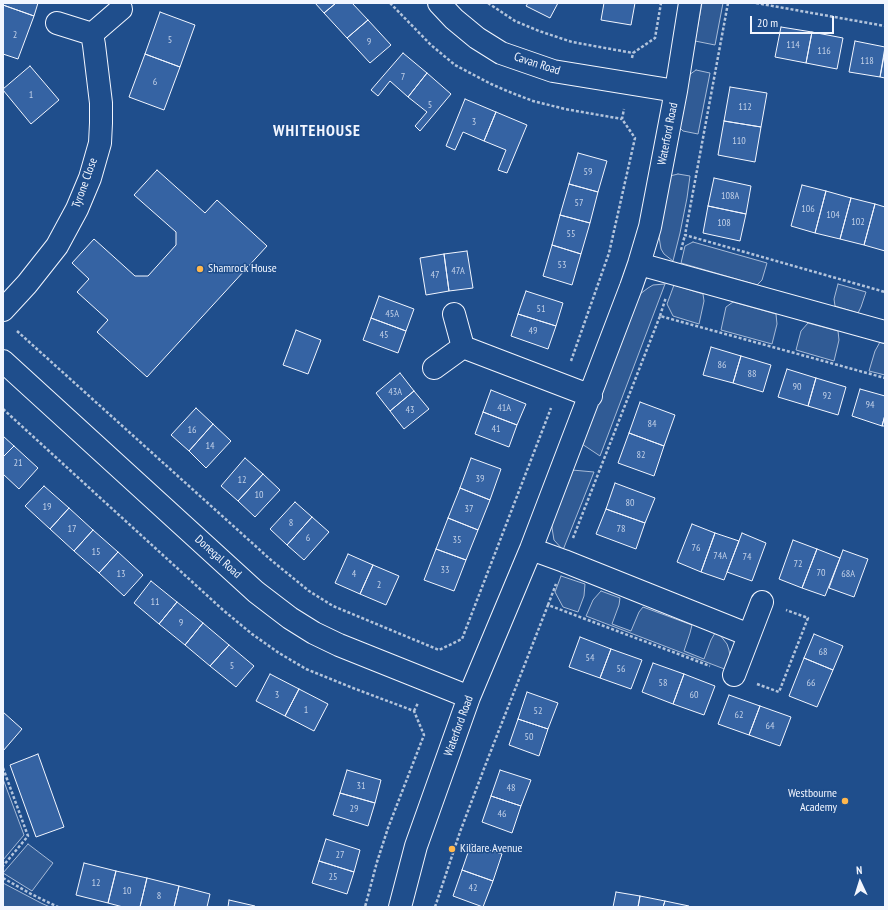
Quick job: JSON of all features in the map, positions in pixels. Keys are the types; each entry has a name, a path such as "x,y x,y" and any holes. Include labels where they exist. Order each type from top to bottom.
{"street":[{"name":"Cavan Road","path":"439,3 454,19 477,38 501,53 553,72 676,91"},
{"name":"Waterford Road","path":"400,907 416,846 469,697 531,549 632,287 650,227 676,91 690,3"},
{"path":"57,23 92,34 121,9"},
{"name":"Tyrone Close","path":"3,310 27,284 57,246 77,209 90,178 100,143 101,123 101,103 92,34"},
{"path":"639,264 885,332"},
{"path":"454,314 463,347"},
{"path":"463,347 590,396"},
{"path":"434,368 463,347"},
{"name":"Donegal Road","path":"3,361 256,592 290,618 314,633 339,645 469,697"},
{"path":"531,549 749,635"},
{"path":"734,675 762,602"}],"path":[{"path":"488,3 515,20 539,32 572,42 633,53 655,38 661,3"},
{"path":"728,3 685,235 885,292"},
{"path":"756,3 885,26"},
{"path":"570,365 609,253 635,138 622,119 633,53"},
{"path":"16,330 271,560 309,592 333,606 439,650 462,639 552,407"},
{"path":"3,409 223,610 252,634 278,653 306,669 414,711 424,735 388,828 365,907"},
{"path":"3,768 28,836 3,866"},
{"path":"3,878 58,907"}],"shaded area":[{"path":"702,3 723,3 715,45 695,41"},
{"path":"696,70 710,73 698,134 683,131 679,127 689,75"},
{"path":"678,174 690,176 680,233 673,261 664,254 661,249 659,230 670,176"},
{"path":"693,242 767,263 762,280 757,285 681,263 685,246"},
{"path":"665,284 600,456 582,444 637,299 640,294 653,285"},
{"path":"838,284 866,292 858,313 835,306 834,299"},
{"path":"674,285 703,294 704,301 699,324 673,316 667,304"},
{"path":"733,302 776,314 777,324 772,344 721,330 726,307"},
{"path":"808,323 838,331 839,340 834,361 796,350 801,331"},
{"path":"880,342 885,344 885,375 869,371 875,351"},
{"path":"572,470 594,472 563,550 554,540 552,523"},
{"path":"561,576 585,584 584,596 578,612 563,607 555,592"},
{"path":"601,591 620,598 612,624 631,631 639,612 643,607 692,625 684,651 704,659 715,633 720,635 727,644 729,650 730,656 727,670 586,616 593,600"},
{"path":"3,779 24,835 3,860"},
{"path":"28,844 53,863 32,891 3,873"},
{"path":"3,883 41,903 50,907 3,906"}],"building":[{"path":"3,3 38,3 34,16 3,5"},
{"path":"315,3 336,3 324,13"},
{"path":"336,3 352,3 368,20 347,38 324,13"},
{"path":"528,3 558,3 550,18 526,6"},
{"path":"604,3 635,3 631,25 601,20"},
{"path":"3,5 34,16 18,59 3,54"},
{"path":"160,12 195,25 180,67 145,54"},
{"path":"368,20 391,45 370,63 347,38"},
{"path":"781,27 812,32 806,63 775,57"},
{"path":"812,32 843,38 837,69 806,63"},
{"path":"855,41 885,47 880,77 849,72"},
{"path":"885,51 885,78 880,77"},
{"path":"403,53 427,73 408,97 390,81 378,96 371,90"},
{"path":"145,54 180,67 164,110 129,97"},
{"path":"30,66 59,100 31,124 3,90"},
{"path":"427,73 451,94 420,131 415,126 427,112 408,97"},
{"path":"730,87 767,93 761,127 724,121"},
{"path":"465,99 496,112 484,141 463,132 455,150 446,146"},
{"path":"496,112 527,125 507,173 498,170 506,150 484,141"},
{"path":"724,121 761,127 755,162 718,155"},
{"path":"578,153 607,161 598,192 569,184"},
{"name":"Shamrock House","path":"157,170 205,213 217,200 267,246 147,377 97,332 108,320 77,292 89,279 72,263 94,239 135,276 148,276 176,245 176,232 134,195"},
{"path":"714,178 751,186 746,214 708,206"},
{"path":"569,184 598,192 590,223 560,215"},
{"path":"802,185 826,191 815,233 791,226"},
{"path":"826,191 851,198 840,239 815,233"},
{"path":"851,198 875,204 864,245 840,239"},
{"path":"875,204 885,207 885,251 864,245"},
{"path":"708,206 746,214 740,241 703,233"},
{"path":"560,215 590,223 581,254 552,245"},
{"path":"552,245 581,254 572,285 543,276"},
{"path":"467,251 473,288 449,291 444,254"},
{"path":"444,254 449,291 426,295 420,258"},
{"path":"526,291 563,303 556,326 518,314"},
{"path":"379,296 414,309 406,331 371,318"},
{"path":"518,314 556,326 548,349 511,336"},
{"path":"371,318 406,331 398,353 363,340"},
{"path":"296,330 321,340 308,374 283,365"},
{"path":"711,347 741,356 733,383 703,375"},
{"path":"741,356 771,365 763,392 733,383"},
{"path":"787,369 816,378 808,406 778,397"},
{"path":"400,373 414,391 390,411 376,393"},
{"path":"816,378 846,387 838,415 808,406"},
{"path":"860,389 885,396 885,415 882,426 852,416"},
{"path":"491,390 526,404 517,425 483,412"},
{"path":"414,391 429,409 404,429 390,411"},
{"path":"640,402 675,415 664,446 629,433"},
{"path":"196,408 213,424 189,451 171,435"},
{"path":"483,412 517,425 509,447 475,434"},
{"path":"885,415 885,426 882,426"},
{"path":"213,424 231,441 206,468 189,451"},
{"path":"629,433 664,446 654,476 618,463"},
{"path":"3,436 14,446 3,457"},
{"path":"14,446 38,468 19,489 3,474 3,457"},
{"path":"245,458 263,474 238,501 221,486"},
{"path":"471,458 501,469 490,500 460,488"},
{"path":"263,474 280,490 255,517 238,501"},
{"path":"615,483 655,498 645,523 606,509"},
{"path":"44,486 69,508 50,529 25,506"},
{"path":"460,488 490,500 478,530 448,518"},
{"path":"295,502 312,517 287,545 270,529"},
{"path":"69,508 93,530 74,551 50,529"},
{"path":"606,509 645,523 636,549 596,534"},
{"path":"312,517 329,532 304,560 287,545"},
{"path":"448,518 478,530 466,560 436,549"},
{"path":"692,524 715,533 701,572 677,562"},
{"path":"93,530 118,552 99,573 74,551"},
{"path":"715,533 739,541 724,580 701,572"},
{"path":"742,533 766,543 752,581 727,572"},
{"path":"793,540 817,549 802,588 779,579"},
{"path":"436,549 466,560 454,591 424,580"},
{"path":"817,549 840,558 825,596 802,588"},
{"path":"843,550 868,559 854,597 829,588"},
{"path":"118,552 143,575 124,596 99,573"},
{"path":"348,554 373,565 360,594 335,583"},
{"path":"373,565 399,576 386,605 360,594"},
{"path":"151,581 177,602 159,624 134,603"},
{"path":"177,602 203,623 185,645 159,624"},
{"path":"203,623 229,645 210,666 185,645"},
{"path":"814,634 843,646 833,670 804,658"},
{"path":"580,637 611,649 600,678 569,667"},
{"path":"229,645 254,666 236,687 210,666"},
{"path":"611,649 642,660 631,689 600,678"},
{"path":"804,658 833,670 817,707 789,696"},
{"path":"653,663 684,674 673,704 642,692"},
{"path":"270,674 299,689 285,716 256,701"},
{"path":"684,674 715,686 704,715 673,704"},
{"path":"299,689 328,704 314,731 285,716"},
{"path":"527,692 558,703 548,729 518,719"},
{"path":"729,695 760,706 749,735 718,724"},
{"path":"760,706 791,717 780,746 749,735"},
{"path":"3,712 22,729 3,751"},
{"path":"518,719 548,729 539,756 509,745"},
{"path":"38,754 64,827 36,837 10,765"},
{"path":"347,770 381,780 375,803 340,793"},
{"path":"500,770 531,780 521,806 491,796"},
{"path":"340,793 375,803 368,826 333,815"},
{"path":"491,796 521,806 512,833 482,822"},
{"path":"326,839 360,850 354,872 319,861"},
{"path":"471,844 502,854 493,881 462,870"},
{"path":"319,861 354,872 347,894 312,883"},
{"path":"84,863 116,871 108,903 76,895"},
{"path":"462,870 493,881 483,907 453,896"},
{"path":"116,871 147,878 140,907 123,907 108,903"},
{"path":"147,878 179,886 174,907 140,907"},
{"path":"179,886 210,894 207,907 174,907"},
{"path":"616,892 640,896 638,907 613,907"},
{"path":"640,896 665,901 663,907 638,907"},
{"path":"229,900 255,906 255,907 228,907"},
{"path":"665,901 689,906 689,907 663,907"}],"place":[{"name":"Shamrock House","path":"200,269"},
{"name":"Westbourne Academy","path":"845,801"},
{"name":"Kildare Avenue","path":"452,849"}],"district":[{"name":"WHITEHOUSE","path":"317,131"}]}
